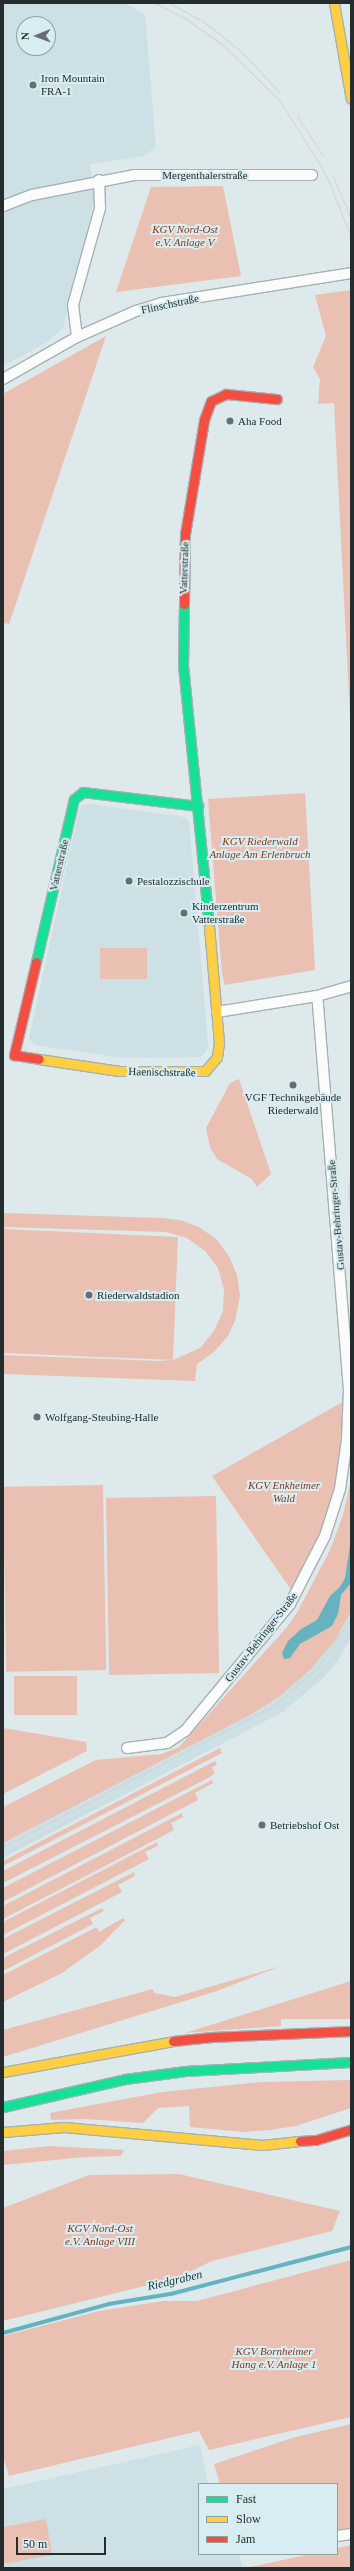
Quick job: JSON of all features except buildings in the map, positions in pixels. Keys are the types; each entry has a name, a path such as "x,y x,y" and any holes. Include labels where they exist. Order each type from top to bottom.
{"main road":[{"path":"334,3 351,99"},
{"path":"325,9 343,58"},
{"name":"Vatterstraße","path":"217,1012 183,665 183,560 204,420 211,401 218,396 226,394 277,399"},
{"name":"Vatterstraße","path":"14,1055 74,799 83,792 198,806"},
{"name":"Haenischstraße","path":"14,1055 119,1071 199,1073 210,1068 217,1057 219,1043 217,1012"},
{"path":"3,2072 150,2044 212,2037 351,2031"},
{"path":"3,2107 125,2079 185,2071 243,2066 351,2062"},
{"path":"3,2132 64,2127 202,2141 262,2145 316,2140 351,2129"}],"street":[{"name":"Mergenthalerstraße","path":"3,206 32,194 99,180 147,174 312,175"},
{"path":"77,337 73,305 100,208 99,180"},
{"name":"Flinschstraße","path":"3,379 77,337 136,311 162,303 351,273"},
{"path":"217,1012 317,996 351,986"},
{"name":"Gustav-Behringer-Straße","path":"127,1748 167,1743 185,1731 290,1604 325,1536 340,1489 347,1440 349,1390 317,996"},
{"path":"338,2536 351,2534"}],"shaded area":[{"path":"3,3 125,3 145,14 156,147 144,156 90,164 94,202 63,328 46,343 3,366"},
{"name":"Pestalozzischule","path":"89,804 179,816 186,818 189,822 208,1043 207,1050 201,1057 123,1058 34,1045 29,1039 79,810 83,805"},
{"path":"351,1172 351,1234 348,1190"},
{"path":"351,1611 351,1638 338,1661 323,1678 283,1712 3,1858 3,1843 250,1715 279,1697 320,1658"},
{"path":"200,2445 208,2483 198,2483 198,2555 239,2555 243,2568 3,2568 3,2489"}],"green space":[{"name":"KGV Nord-Ost e.V. Anlage V","path":"223,186 241,276 116,292 151,187"},
{"path":"351,290 351,736 334,403 318,404 320,379 313,367 326,336 315,295"},
{"path":"106,336 9,624 3,623 3,394"},
{"name":"KGV Riederwald Anlage Am Erlenbruch","path":"305,793 315,970 225,985 222,974 208,799"},
{"path":"100,948 147,948 147,979 100,979"},
{"path":"239,1079 271,1174 257,1187 252,1179 217,1159 210,1147 206,1128 230,1083"},
{"path":"3,1213 161,1218 180,1220 199,1227 216,1239 229,1256 237,1275 240,1296 235,1321 228,1336 214,1352 197,1364 195,1381 3,1374 3,1355 159,1361 173,1360 200,1348 214,1331 223,1311 224,1289 218,1268 205,1251 187,1238 166,1232 3,1227"},
{"name":"Riederwaldstadion","path":"3,1229 178,1237 173,1360 3,1353"},
{"name":"KGV Enkheimer Wald","path":"346,1400 338,1484 325,1528 292,1591 212,1476"},
{"path":"351,1480 351,1611 335,1640 311,1669 279,1697 250,1715 3,1843 3,1807 96,1760 162,1754 179,1747 287,1627 298,1611 330,1550 343,1515"},
{"path":"103,1485 106,1670 6,1672 3,1487"},
{"path":"216,1496 219,1673 109,1675 106,1498"},
{"path":"14,1676 77,1676 77,1715 14,1715"},
{"path":"3,1728 86,1742 87,1751 3,1794"},
{"path":"220,1748 222,1753 3,1866 3,1861"},
{"path":"215,1761 217,1765 212,1767 215,1773 210,1777 3,1883 3,1871"},
{"path":"212,1780 213,1783 195,1793 198,1800 3,1902 3,1888"},
{"path":"182,1813 183,1817 171,1823 174,1830 3,1919 3,1906"},
{"path":"157,1842 158,1846 145,1852 149,1859 3,1935 3,1922"},
{"path":"134,1872 135,1876 118,1885 122,1892 3,1954 3,1939"},
{"path":"102,1908 104,1911 90,1918 93,1924 3,1971 3,1958"},
{"path":"123,1918 125,1920 101,1945 62,1973 3,2002 3,1975 97,1927 99,1932"},
{"path":"281,1966 217,1991 3,2057 3,2030 153,1989 154,1993 175,1997"},
{"path":"351,1981 351,2019 281,2019 281,2026 185,2033"},
{"path":"351,2080 351,2108 296,2126 270,2130 244,2132 190,2127 189,2106 158,2108 143,2123 85,2119 51,2120 50,2113 162,2092 262,2082"},
{"path":"49,2146 124,2150 121,2156 86,2157 3,2165 3,2151"},
{"name":"KGV Nord-Ost e.V. Anlage VIII","path":"179,2174 340,2211 332,2231 212,2261 177,2278 3,2321 3,2208 89,2175"},
{"name":"KGV Bornheimer Hang e.V. Anlage 1","path":"351,2260 351,2417 209,2450 199,2431 9,2476 3,2456 3,2336 99,2311 163,2301 197,2301"},
{"path":"351,2424 351,2528 338,2530 338,2483 220,2483 214,2464 292,2438"},
{"path":"46,2519 52,2555 3,2564 3,2527"},
{"path":"351,2545 351,2568 246,2568 306,2555 338,2555 338,2548"}],"water":[{"path":"351,1539 351,1583 341,1595 338,1614 332,1626 300,1644 290,1658 284,1659 282,1653 288,1641 301,1629 317,1620 330,1596 340,1587 345,1578"}],"waterway":[{"name":"Riedgraben","path":"3,2333 109,2304 171,2294 351,2247"}],"tram line":[{"path":"155,3 185,18 223,45 280,101 325,173 351,236"},
{"path":"169,3 204,22 227,40 246,56 280,93"},
{"path":"297,116 323,156"},
{"path":"333,177 351,218"},
{"path":"3,1847 273,1706 317,1668 351,1618"},
{"path":"300,1693 332,1660 351,1631"},
{"path":"3,1854 111,1798"}],"traffic: fast":[{"path":"184,604 183,665 209,927"},
{"path":"36,962 74,799 83,792 198,806"},
{"path":"3,2107 125,2079 185,2071 351,2062"}],"traffic: slow":[{"path":"334,3 351,99"},
{"path":"39,1059 119,1071 205,1071 217,1057 219,1043 209,927"},
{"path":"3,2072 173,2041"},
{"path":"3,2132 64,2127 262,2145 300,2141"}],"traffic: jam":[{"path":"184,604 185,534 204,420 211,401 226,394 277,399"},
{"path":"36,962 14,1055 39,1059"},
{"path":"173,2041 212,2037 351,2031"},
{"path":"300,2141 316,2140 351,2129"}],"place":[{"name":"Iron Mountain FRA-1","path":"33,85"},
{"name":"Aha Food","path":"230,421"},
{"name":"Pestalozzischule","path":"129,881"},
{"name":"Kinderzentrum Vatterstraße","path":"184,913"},
{"name":"VGF Technikgebäude Riederwald","path":"293,1085"},
{"name":"Riederwaldstadion","path":"89,1295"},
{"name":"Wolfgang-Steubing-Halle","path":"37,1417"},
{"name":"Betriebshof Ost","path":"262,1825"}]}
